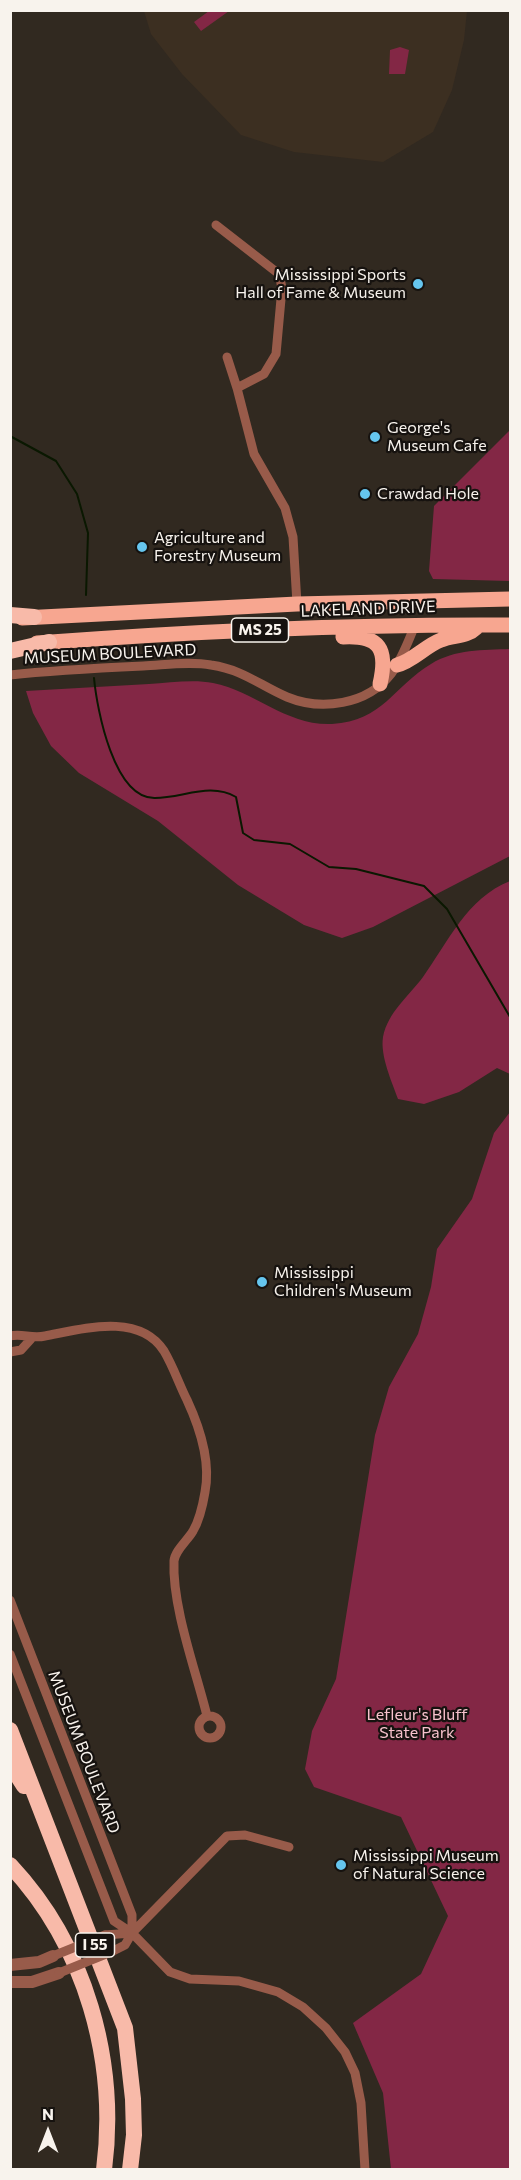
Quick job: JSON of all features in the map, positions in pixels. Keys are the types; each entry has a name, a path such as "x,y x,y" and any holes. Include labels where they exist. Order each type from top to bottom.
{"highway":[{"name":"LAKELAND DRIVE","path":"34,616 297,604 510,599"},
{"path":"415,625 420,600"},
{"path":"297,604 303,629 317,638 356,636 369,638 377,644 384,659 380,684"},
{"path":"10,617 34,616"},
{"name":"LAKELAND DRIVE","path":"10,645 303,629 415,625 510,625"},
{"path":"397,665 444,639 471,633 479,625"},
{"path":"10,651 49,642"},
{"name":"I 55","path":"10,1730 125,2028 133,2098 134,2134 130,2169"},
{"path":"10,1764 48,1826"},
{"name":"I 55","path":"10,1865 43,1908 78,1970 100,2039 107,2086 108,2125 104,2169"},
{"path":"10,1880 43,1908"}],"street":[{"path":"216,225 279,274 282,288 276,354 264,374 237,388"},
{"path":"227,357 254,454 285,508 293,537 297,604"},
{"name":"MUSEUM BOULEVARD","path":"10,675 82,669 210,664 257,679 296,700 325,705 347,702 370,692 380,684 397,665 415,625"},
{"path":"10,1336 18,1334 31,1339 98,1327 125,1327 147,1335 163,1350 198,1424 206,1459 206,1491 194,1530 174,1557 174,1572 182,1621 207,1716"},
{"path":"10,1352 21,1350 31,1339"},
{"name":"MUSEUM BOULEVARD","path":"10,1600 132,1915 132,1933"},
{"name":"MUSEUM BOULEVARD","path":"10,1654 114,1922 132,1933 170,1972 190,1979 239,1981 278,1992 303,2007 326,2028 345,2052 355,2073 361,2103 365,2169"},
{"path":"10,1982 32,1982 124,1946 132,1933 227,1836 245,1835 289,1847"},
{"path":"10,1965 39,1962 105,1935 132,1933"}],"shaded area":[{"path":"144,11 467,11 464,40 452,90 433,132 383,162 294,152 241,135 182,74 151,34"}],"green space":[{"path":"229,10 201,31 194,22 209,11 206,11"},
{"path":"400,47 409,50 405,74 389,74 390,50"},
{"path":"510,430 510,581 433,579 429,571 434,506"},
{"path":"510,649 510,856 373,927 342,938 304,925 238,885 158,821 79,773 51,746 33,713 26,691 197,681 228,687 300,720 332,724 364,716 376,709 418,673 440,659 469,651"},
{"path":"510,881 510,1074 497,1068 459,1092 424,1104 398,1099 383,1052 383,1037 389,1020 423,977 470,910 482,898"},
{"name":"Lefleur's Bluff State Park","path":"510,1112 510,2169 391,2169 383,2093 353,2023 421,1974 448,1916 401,1817 314,1787 305,1769 312,1731 336,1679 375,1435 389,1387 418,1334 431,1287 437,1249 472,1199 494,1133"}],"waterway":[{"path":"10,436 56,461 77,494 88,533 86,595"},
{"path":"94,678 99,710 110,750 118,769 129,784 141,794 155,798 206,791 226,793 236,797 243,833 254,840 290,844 329,867 356,869 424,886 447,909 510,1017"}],"place":[{"name":"Mississippi Sports Hall of Fame & Museum","path":"418,284"},
{"name":"George's Museum Cafe","path":"375,437"},
{"name":"Crawdad Hole","path":"365,494"},
{"name":"Agriculture and Forestry Museum","path":"142,547"},
{"name":"Mississippi Children's Museum","path":"262,1282"},
{"name":"Mississippi Museum of Natural Science","path":"341,1865"}]}
